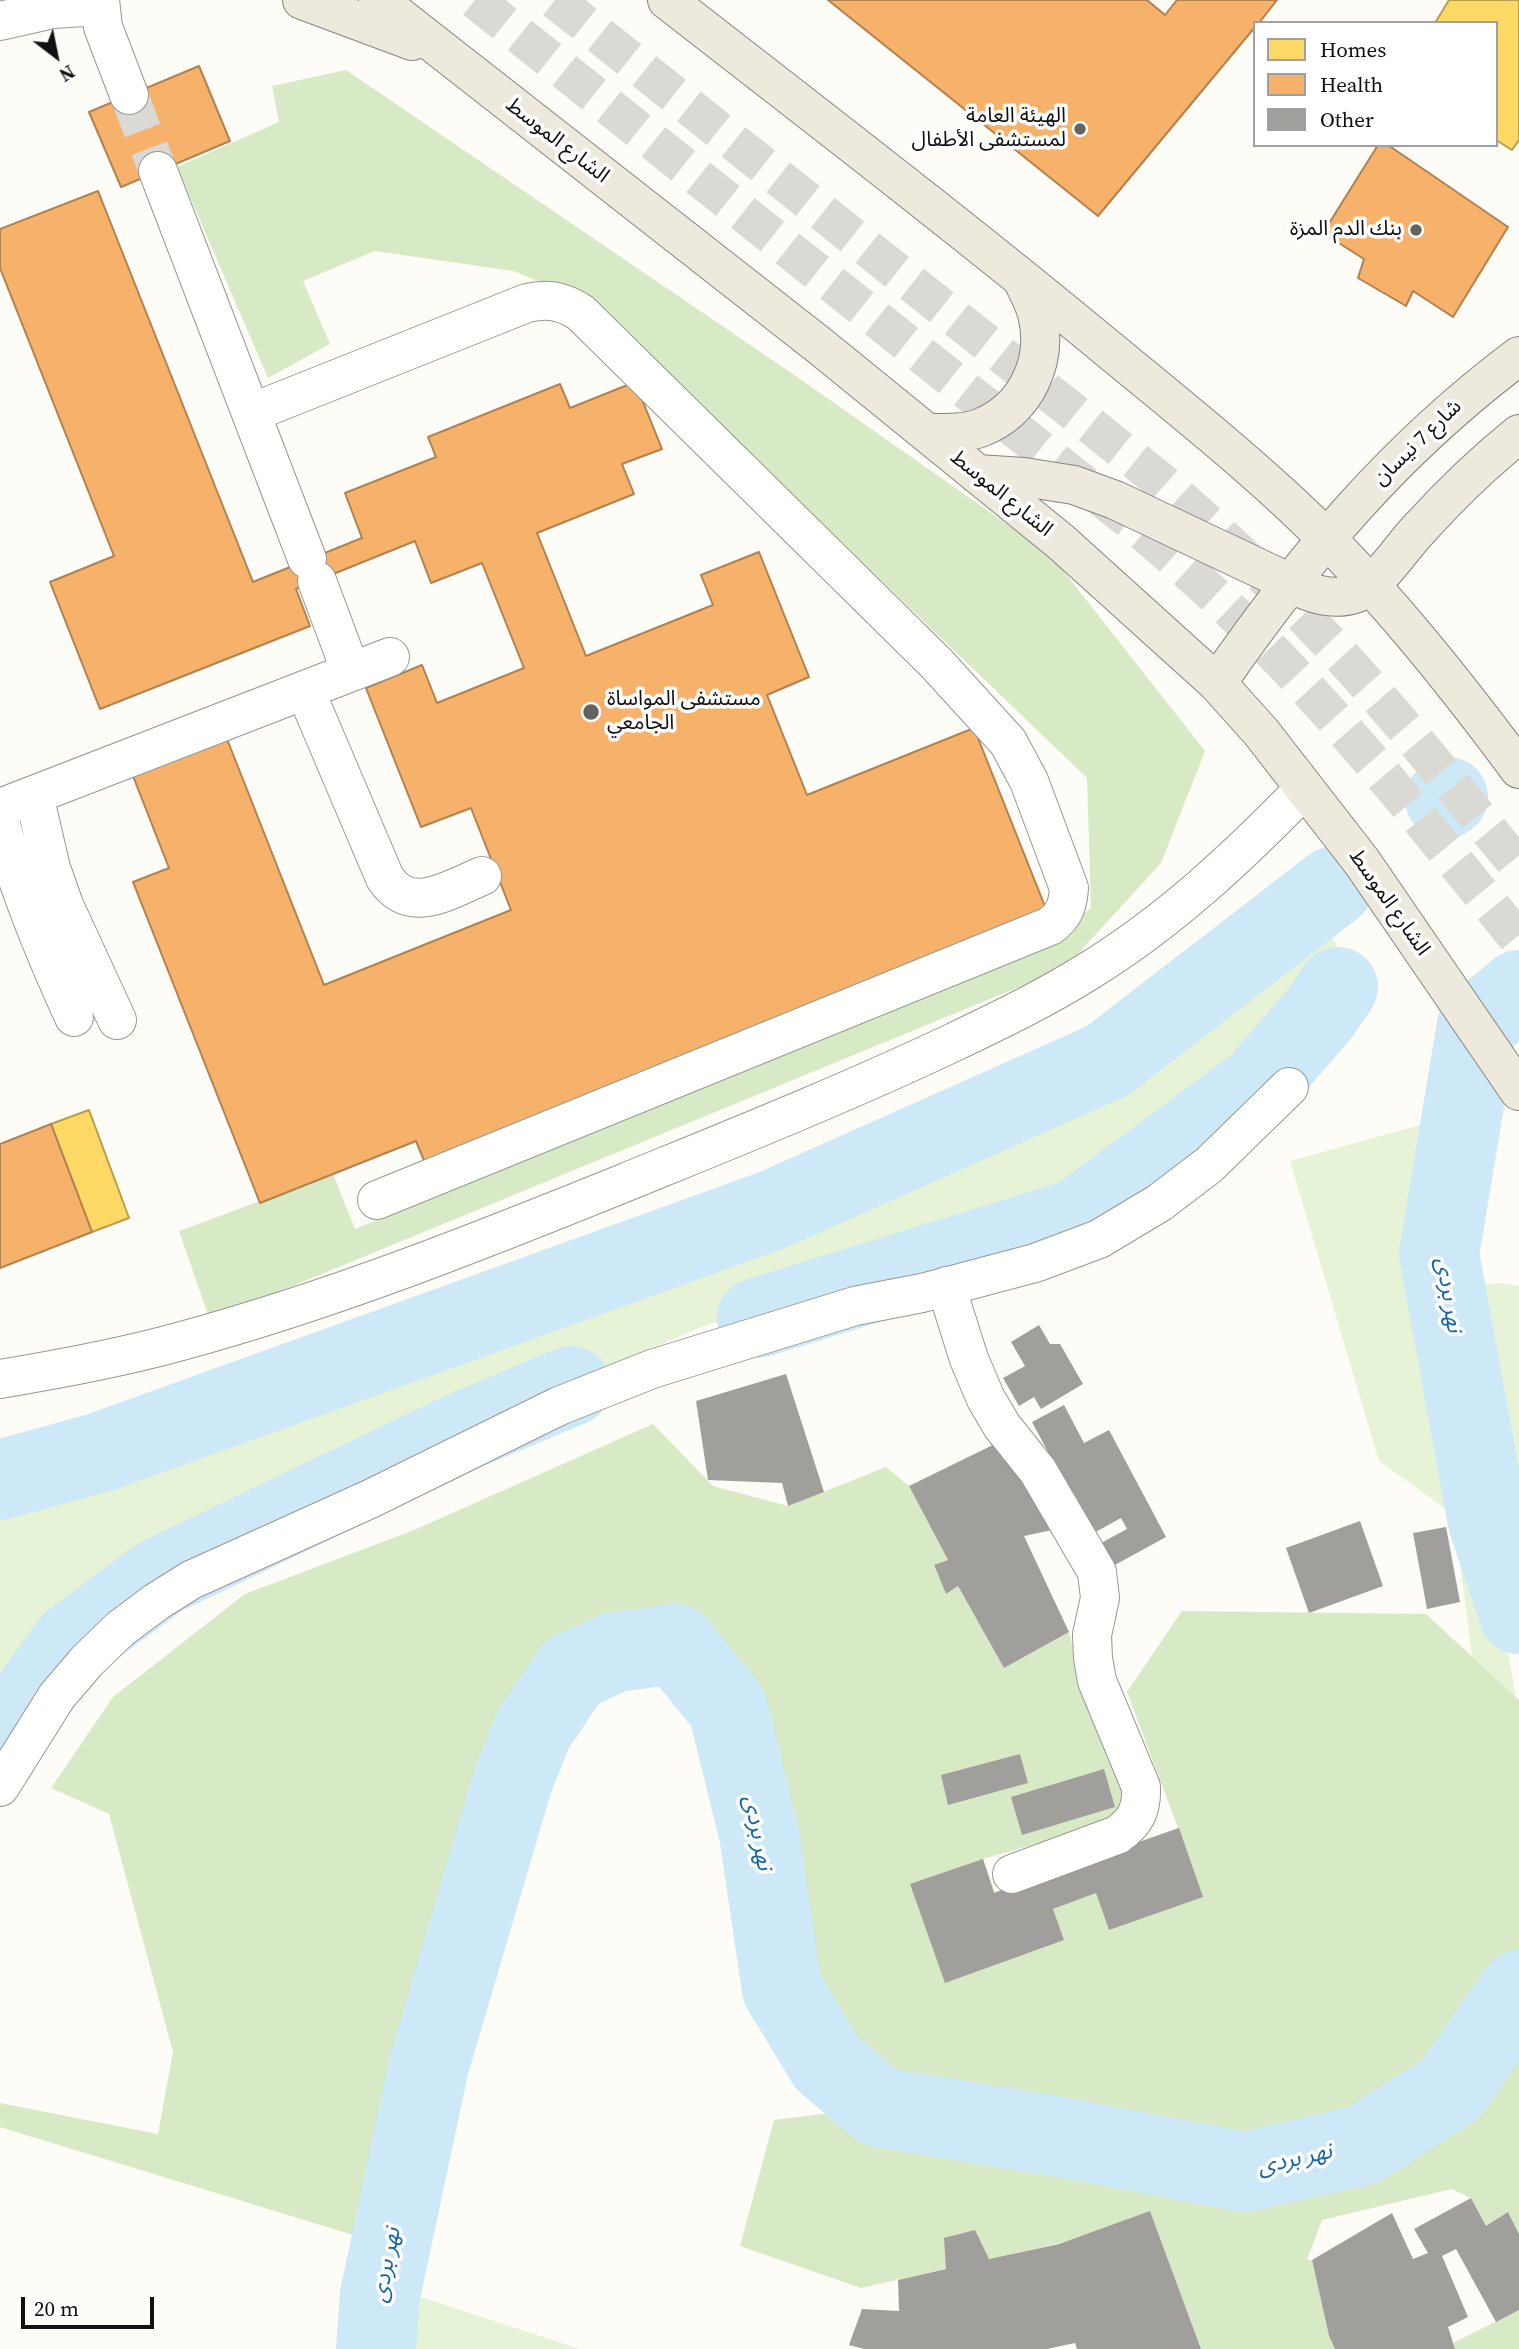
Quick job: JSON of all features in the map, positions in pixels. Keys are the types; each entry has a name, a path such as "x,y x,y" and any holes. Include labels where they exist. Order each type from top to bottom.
{"main road":[{"path":"302,0 447,54"},
{"name":"الشارع الموسط","path":"377,0 809,338 1061,542 1217,683 1261,732 1362,862 1519,1091"},
{"path":"667,0 1021,277 1292,505 1370,585 1449,677 1519,769"},
{"path":"926,433 961,433 980,428 1013,407 1025,392 1035,373 1041,352 1041,331 1037,311 1021,277"},
{"name":"شارع 7 نيسان","path":"1217,683 1289,583 1325,538 1379,479 1436,423 1519,356"},
{"path":"977,474 1024,477 1074,485 1115,500 1289,583 1322,596 1340,597 1356,593 1370,585 1437,510 1519,434"}],"street":[{"path":"0,20 100,3 103,27 129,95"},
{"path":"158,171 351,672"},
{"path":"251,413 527,303 542,300 569,306 581,313 937,664 991,722 1008,742 1029,781 1069,888 1069,901 1064,912 1050,926 377,1200"},
{"path":"8,821 305,690 390,657"},
{"path":"305,690 384,878 390,886 399,894 421,899 482,876"},
{"path":"0,1380 69,1368 176,1343 353,1288 543,1216 874,1080 1020,1011 1101,963 1203,888 1255,840 1304,789"},
{"path":"8,821 47,959 74,1017"},
{"path":"8,821 51,868 64,905 117,1020"},
{"path":"0,1787 57,1696 87,1661 120,1629 191,1580 370,1499 559,1406 640,1374 715,1348 855,1306 1035,1263 1099,1239 1159,1203 1209,1165 1289,1087"},
{"path":"946,1286 969,1360 986,1399 1002,1426 1038,1471 1097,1572 1100,1598 1093,1635 1097,1681 1142,1787 1138,1814 1130,1826 1117,1835 1012,1874"}],"green space":[{"path":"346,70 790,372 1051,555 1205,751 1161,863 1065,968 210,1320 179,1231 333,1174 355,1229 1056,936 1091,908 1087,778 640,349 583,299 513,271 375,251 303,281 330,344 268,378 177,167 279,122 272,86"},
{"path":"1325,927 1338,947 1255,1083 1070,1213 701,1327 480,1422 163,1568 54,1650 0,1737 0,1504 110,1471 769,1233 1118,1072"},
{"path":"1435,1121 1420,1249 1475,1533 1502,1619 1516,1697 1472,1657 1454,1515 1379,1461 1290,1161"},
{"path":"1499,1283 1519,1286 1519,1482 1472,1286"},
{"path":"653,1424 713,1486 788,1506 886,1467 909,1486 948,1560 934,1566 946,1594 958,1586 1004,1668 1069,1632 1078,1668 1131,1775 1119,1813 1092,1828 983,1859 995,1892 1178,1828 1127,1692 1182,1611 1426,1614 1519,1700 1519,2234 1509,2213 1486,2226 1471,2198 1452,2189 1322,2220 1307,2260 1312,2260 1329,2336 1335,2349 1201,2349 1150,2211 1091,2236 861,2288 740,2246 774,2120 879,2107 884,2098 826,2049 795,1980 760,1756 730,1688 701,1648 643,1621 545,1642 496,1745 360,2237 0,2127 0,2103 158,2134 173,2052 109,1814 51,1788 113,1697 245,1594 414,1530"},
{"path":"390,2287 580,2349 385,2349"},
{"path":"1519,2310 1519,2349 1455,2349 1453,2343"}],"building: Homes":[{"path":"1449,0 1519,0 1519,140 1512,150 1498,141 1498,21 1436,21"},
{"path":"89,1110 129,1218 92,1232 51,1124"}],"building: Health":[{"name":"الهيئة العامة لمستشفى الأطفال","path":"828,0 1147,0 1165,15 1177,0 1277,0 1261,21 1253,21 1253,29 1098,216"},
{"path":"199,66 230,141 121,187 89,112"},
{"name":"بنك الدم المزة","path":"1377,147 1391,147 1508,227 1453,317 1413,291 1406,306 1358,278 1364,259 1323,233"},
{"path":"98,191 253,582 362,538 345,493 436,457 428,437 560,384 570,408 635,382 662,449 622,464 634,494 537,533 586,656 713,605 701,575 759,552 809,677 767,695 807,795 974,728 1048,914 425,1163 416,1141 260,1203 133,882 169,868 133,776 227,739 324,985 511,910 471,808 421,827 366,688 422,665 437,703 524,668 482,563 431,583 415,541 296,589 310,626 100,709 50,582 114,556 0,268 0,229"},
{"path":"51,1124 92,1232 0,1268 0,1144"}],"building: Other":[{"path":"1039,1325 1050,1344 1060,1344 1083,1384 1041,1409 1034,1397 1019,1406 1003,1378 1025,1366 1011,1342"},
{"path":"786,1374 824,1492 788,1506 782,1483 708,1480 696,1401"},
{"path":"1064,1405 1084,1443 1109,1430 1166,1537 1113,1566 1101,1543 1127,1529 1121,1518 1092,1534 1032,1422"},
{"path":"1003,1440 1052,1530 1024,1536 1069,1632 1004,1668 958,1586 946,1594 934,1565 948,1560 909,1486"},
{"path":"1360,1521 1383,1586 1309,1613 1286,1548"},
{"path":"1446,1527 1460,1602 1427,1609 1413,1533"},
{"path":"1020,1754 1028,1783 948,1805 941,1775"},
{"path":"1104,1769 1115,1807 1022,1835 1011,1797"},
{"path":"1179,1828 1203,1897 1109,1930 1096,1893 1053,1909 1064,1940 945,1983 910,1884 983,1859 994,1893"},
{"path":"1471,2198 1486,2226 1508,2212 1519,2234 1519,2310 1496,2322 1456,2249 1442,2256 1468,2317 1448,2327 1455,2349 1335,2349 1329,2336 1312,2260 1392,2213 1413,2259 1428,2253 1414,2229"},
{"path":"1150,2211 1201,2349 1077,2349 1075,2343 1047,2349 864,2349 849,2345 862,2309 899,2311 898,2280 946,2269 944,2238 975,2230 989,2259 1059,2244"}],"waterway":[{"path":"0,1480 101,1452 770,1211 1107,1061 1334,886"},
{"path":"757,1318 1077,1219 1258,1085 1321,1012 1338,987"},
{"name":"نهر بردى","path":"1519,990 1477,1025 1439,1254 1488,1522 1519,1614"},
{"path":"0,1742 71,1643 160,1577 464,1431 571,1386"},
{"name":"نهر بردى","path":"376,2349 380,2295 429,2065 513,1780 533,1730 572,1672 615,1652 676,1644 728,1708 759,1834 782,1989 827,2063 879,2107 1061,2137 1245,2172 1363,2145 1451,2089 1519,1990"}],"tunnel":[{"path":"475,0 1133,523 1199,581 1283,663 1331,715 1519,940"},
{"path":"555,0 1163,483 1273,585 1336,650 1519,867"},
{"path":"129,95 158,171"}],"place":[{"name":"الهيئة العامة لمستشفى الأطفال","path":"1080,129"},
{"name":"بنك الدم المزة","path":"1416,230"},
{"name":"مستشفى المواساة الجامعي","path":"591,712"}]}
